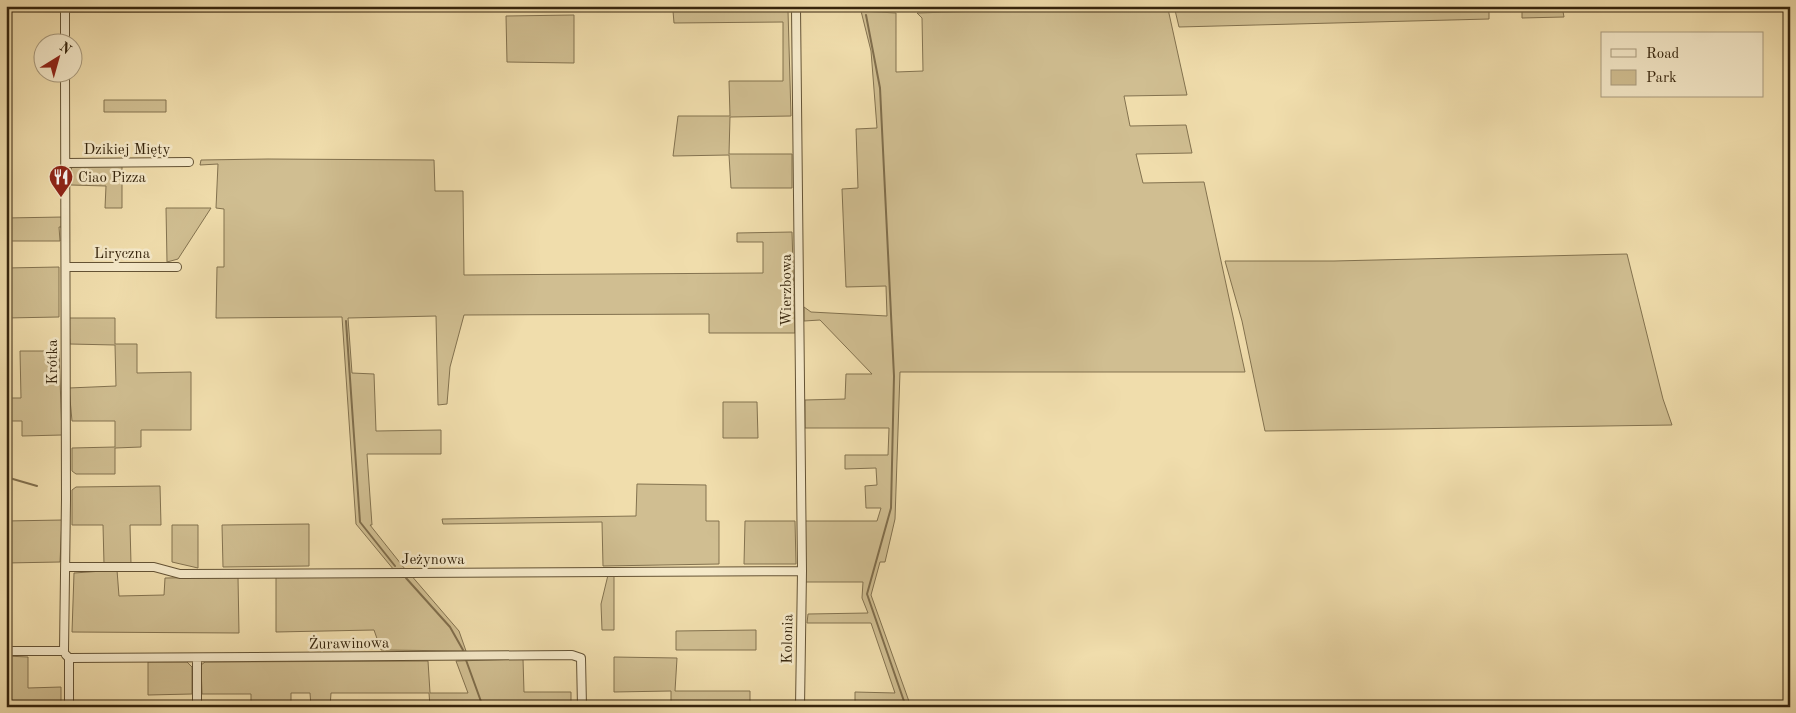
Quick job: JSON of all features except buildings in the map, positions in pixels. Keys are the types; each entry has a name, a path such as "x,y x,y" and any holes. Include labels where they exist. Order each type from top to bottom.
{"street":[{"path":"6,7 650,6"},
{"path":"65,7 65,32"},
{"name":"Wierzbowa","path":"796,7 802,571"},
{"name":"Krótka","path":"64,651 66,567 65,82"},
{"name":"Dzikiej Mięty","path":"66,163 189,162"},
{"name":"Liryczna","path":"66,267 177,267"},
{"name":"Jeżynowa","path":"66,567 154,567 180,574 802,571"},
{"name":"Kolonia","path":"800,707 802,571"},
{"path":"6,651 64,651 69,658 69,707"},
{"name":"Żurawinowa","path":"69,658 197,659 572,655 582,658 582,707"},
{"path":"197,659 197,707"}],"green space":[{"path":"1164,6 1168,9 1187,95 1124,96 1130,126 1186,125 1192,153 1136,154 1143,183 1204,182 1245,372 900,372 895,519 885,562 880,562 871,595 911,707 855,707 855,692 895,693 871,623 807,623 808,614 868,613 862,598 863,582 804,582 804,521 877,521 881,508 866,508 865,486 877,485 876,468 845,469 845,455 888,455 889,428 805,428 805,400 845,399 846,374 872,374 820,320 804,321 804,307 811,312 887,316 886,286 846,287 842,189 858,188 856,129 877,128 871,51 861,11 896,13 896,72 923,71 922,18 917,13"},
{"path":"1174,6 1489,6 1489,19 1179,27"},
{"path":"1522,6 1562,6 1564,17 1522,18"},
{"path":"673,11 788,11 791,116 730,117 729,154 792,154 792,188 731,188 729,155 673,156 678,116 730,116 729,81 783,81 783,22 674,23"},
{"path":"574,15 574,63 507,62 506,16"},
{"path":"104,100 166,100 166,112 104,112"},
{"path":"201,160 434,160 435,191 463,191 464,275 763,273 763,242 737,242 737,233 792,232 795,333 709,333 709,314 464,315 450,367 447,404 438,405 436,316 348,318 352,373 374,374 376,431 441,430 441,454 367,454 372,525 370,525 405,569 394,570 356,524 342,317 216,318 217,267 224,267 224,209 216,208 218,164 200,165"},
{"path":"75,165 122,165 122,208 105,208 106,186 71,185 71,169"},
{"path":"166,208 211,208 178,259 167,262"},
{"path":"63,217 62,227 59,227 60,241 6,241 6,218"},
{"path":"1627,254 1663,399 1672,425 1265,431 1242,321 1225,261 1334,261"},
{"path":"59,267 59,317 6,318 6,268"},
{"path":"68,318 115,318 115,344 137,344 137,373 191,372 191,430 141,430 141,447 115,448 115,474 76,474 72,471 72,448 115,447 115,421 72,421 69,388 116,386 115,345 70,344"},
{"path":"20,351 59,351 62,435 22,436 22,421 6,421 6,398 21,398"},
{"path":"723,402 757,402 758,438 723,438"},
{"path":"637,484 706,485 706,521 719,521 719,564 603,566 602,522 443,524 442,519 636,516"},
{"path":"160,486 161,525 130,525 131,564 104,564 103,525 72,525 72,490 76,487"},
{"path":"62,520 60,562 6,563 6,521"},
{"path":"745,521 795,521 796,564 744,564"},
{"path":"309,524 309,566 223,567 222,525"},
{"path":"172,525 198,525 198,568 172,562"},
{"path":"117,570 119,596 164,595 165,578 238,577 239,633 72,632 74,573"},
{"path":"410,574 459,631 466,651 381,650 374,630 276,632 276,576"},
{"path":"608,575 614,575 614,630 602,630 601,604"},
{"path":"756,630 756,650 676,650 676,631"},
{"path":"6,656 28,657 28,688 61,687 61,707 6,707"},
{"path":"614,657 677,658 675,691 750,691 750,707 671,707 671,691 614,692"},
{"path":"523,659 524,692 571,692 571,707 430,707 429,693 331,693 330,707 311,707 310,693 291,693 291,707 251,707 251,694 202,694 201,665 205,662 428,661 430,693 468,693 456,661"},
{"path":"148,662 187,662 192,667 192,694 148,695"}],"waterway":[{"path":"866,15 880,88 894,376 891,508 867,594 906,707"},
{"path":"346,321 360,522 395,566"},
{"path":"6,477 37,486"},
{"path":"406,578 450,627 463,650"},
{"path":"466,660 483,707"}],"place":[{"name":"Ciao Pizza","path":"61,198"}]}
